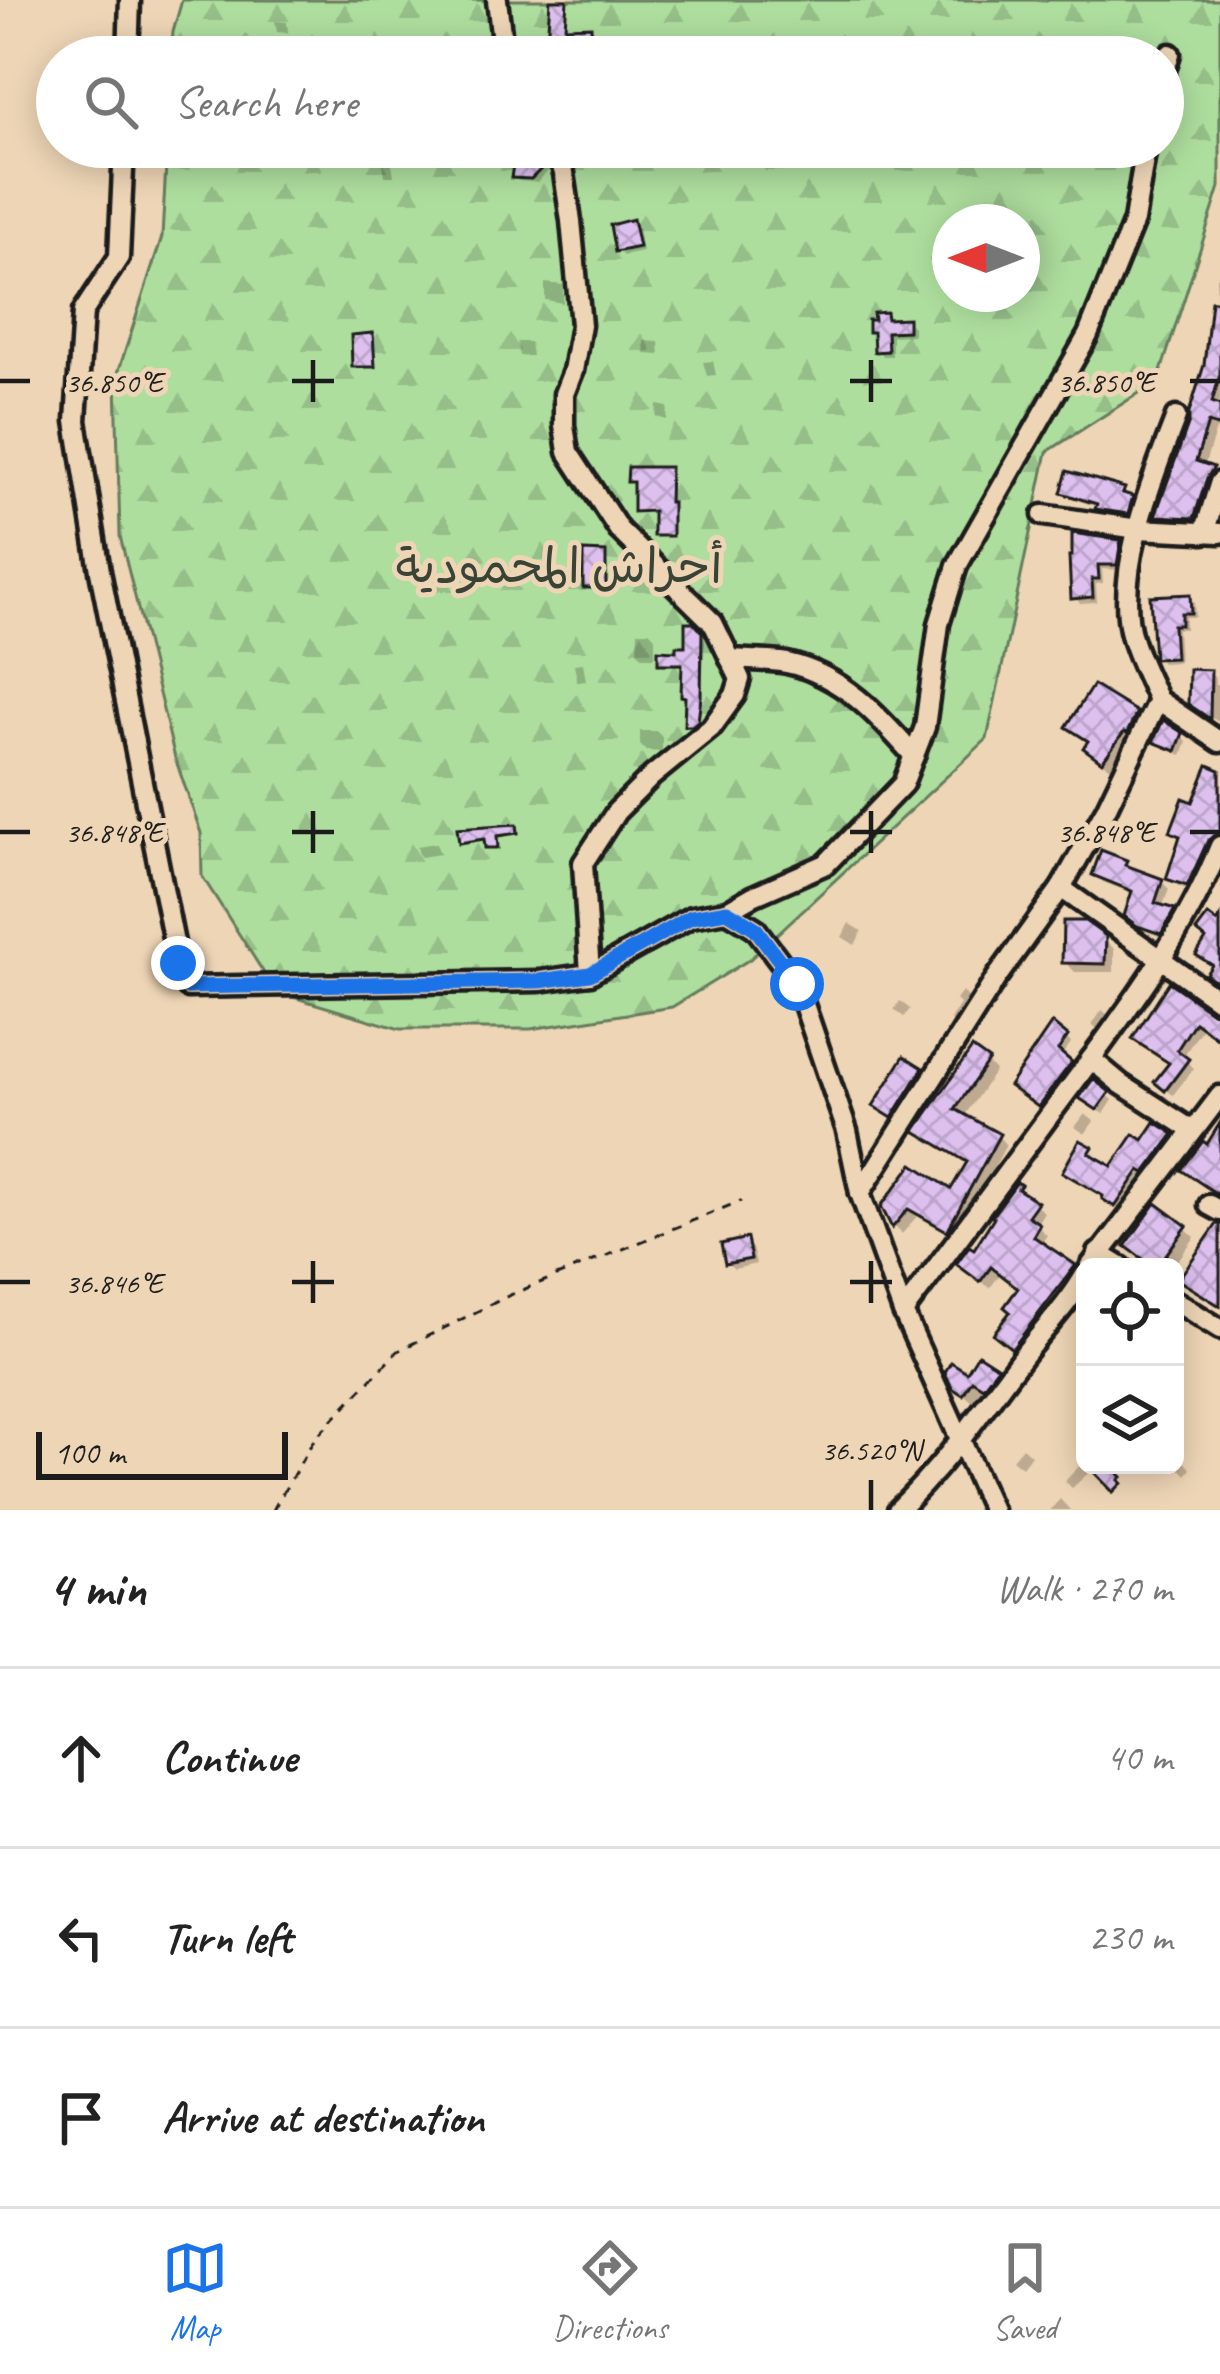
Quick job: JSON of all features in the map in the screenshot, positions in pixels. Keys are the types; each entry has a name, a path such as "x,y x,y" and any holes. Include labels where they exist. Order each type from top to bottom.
{"street":[{"path":"129,36 130,0"},
{"path":"497,0 501,36"},
{"path":"123,168 119,257 82,312 76,421 100,571 178,963 188,987 540,981 590,974 691,917 727,911 826,864 903,784 926,727 939,624 957,566 1088,335 1134,221 1143,168"},
{"path":"562,168 581,325 564,394 568,452 619,530 713,623 740,679 735,695 711,728 616,812 583,863 590,974"},
{"path":"1176,417 1138,529 1127,605 1132,638 1158,700 1220,742"},
{"path":"1042,515 1138,529 1212,533 1220,482"},
{"path":"730,659 788,664 841,685 877,714 914,756"},
{"path":"860,1193 998,977 1061,888 1106,809 1158,700"},
{"path":"903,1312 1160,959 1201,893 1220,845"},
{"path":"1061,888 1220,1001"},
{"path":"727,911 755,928 797,984 847,1131 860,1193 903,1312 992,1510"},
{"path":"1091,1059 1121,1084 1205,1125"},
{"path":"1096,1258 1205,1125 1220,1096"},
{"path":"898,1510 962,1440 1076,1291"},
{"path":"1184,1307 1220,1329"}],"path":[{"path":"273,1510 315,1438 398,1351 510,1295 741,1201"}],"green space":[{"name":"أحراش المحمودية","path":"182,0 1220,0 1220,187 1158,381 1047,452 987,739 750,959 672,1007 531,1029 400,1029 276,992 202,876 201,833 175,758 120,536 116,379 162,237 166,168 1184,168 1184,36 173,36"}],"building":[{"path":"550,0 567,0 565,27 591,26 591,36 547,36"},
{"path":"512,168 542,168 531,179 511,178"},
{"path":"633,219 639,247 615,252 610,225"},
{"path":"1211,301 1220,301 1220,375 1212,402 1220,405 1220,427 1208,423 1196,461 1214,467 1194,518 1155,516 1204,365"},
{"path":"886,312 887,319 908,318 908,331 887,332 888,351 874,352 868,320 874,320 873,313"},
{"path":"373,333 375,367 352,367 351,335"},
{"path":"628,467 670,467 672,536 653,536 653,511 633,512"},
{"path":"1067,471 1125,488 1123,493 1133,496 1128,514 1095,509 1097,504 1061,493"},
{"path":"1072,533 1121,540 1117,565 1098,565 1099,579 1092,579 1093,597 1071,599"},
{"path":"583,551 606,552 606,588 583,588"},
{"path":"1190,594 1191,613 1181,613 1181,625 1173,625 1175,658 1154,659 1150,596"},
{"path":"685,622 693,622 702,632 701,697 698,721 692,726 684,726 682,664 658,664 658,650 676,651 676,646 685,646"},
{"path":"1189,669 1211,670 1210,719 1188,704"},
{"path":"1093,685 1137,712 1127,733 1102,762 1083,748 1088,741 1066,727"},
{"path":"1163,720 1183,733 1176,751 1153,742"},
{"path":"1208,765 1220,770 1220,833 1208,840 1187,886 1166,879 1180,836 1170,832 1183,798 1193,802"},
{"path":"517,824 518,833 497,836 498,848 485,848 484,839 459,843 457,828"},
{"path":"1101,850 1163,879 1155,903 1175,909 1161,934 1124,916 1132,891 1092,875"},
{"path":"1208,915 1217,922 1220,917 1220,984 1206,974 1212,965 1196,955 1206,939 1196,931"},
{"path":"1063,921 1085,921 1106,936 1105,964 1062,963"},
{"path":"1169,982 1220,1014 1220,1040 1195,1022 1177,1050 1189,1059 1165,1091 1154,1082 1169,1063 1132,1039"},
{"path":"1052,1023 1068,1036 1058,1050 1072,1062 1038,1107 1009,1086"},
{"path":"972,1048 989,1060 955,1109 1000,1134 947,1231 908,1209 892,1228 881,1206 913,1164 951,1189 967,1162 915,1131"},
{"path":"904,1056 923,1068 892,1118 873,1106"},
{"path":"1093,1079 1110,1092 1097,1110 1079,1098"},
{"path":"1155,1122 1174,1134 1145,1173 1140,1170 1115,1207 1062,1172 1080,1140 1093,1147 1089,1153 1112,1166 1134,1134 1143,1140"},
{"path":"1220,1123 1220,1196 1181,1170"},
{"path":"1017,1182 1018,1189 1038,1202 1028,1216 1040,1224 1033,1236 1076,1265 1012,1349 993,1334 1010,1312 1004,1307 1018,1288 991,1267 980,1282 956,1264 969,1246 974,1249"},
{"path":"1156,1203 1187,1226 1164,1258 1142,1258 1125,1246"},
{"path":"1220,1224 1220,1306 1184,1284 1184,1271"},
{"path":"747,1238 751,1259 725,1264 721,1244"},
{"path":"978,1354 998,1367 983,1387 972,1380 963,1395 952,1388 945,1372 951,1362 967,1372"},
{"path":"1096,1474 1119,1474 1122,1483 1113,1492"}],"route":[{"path":"178,963 188,987 540,981 590,974 691,917 727,911 755,928 797,984"}]}
